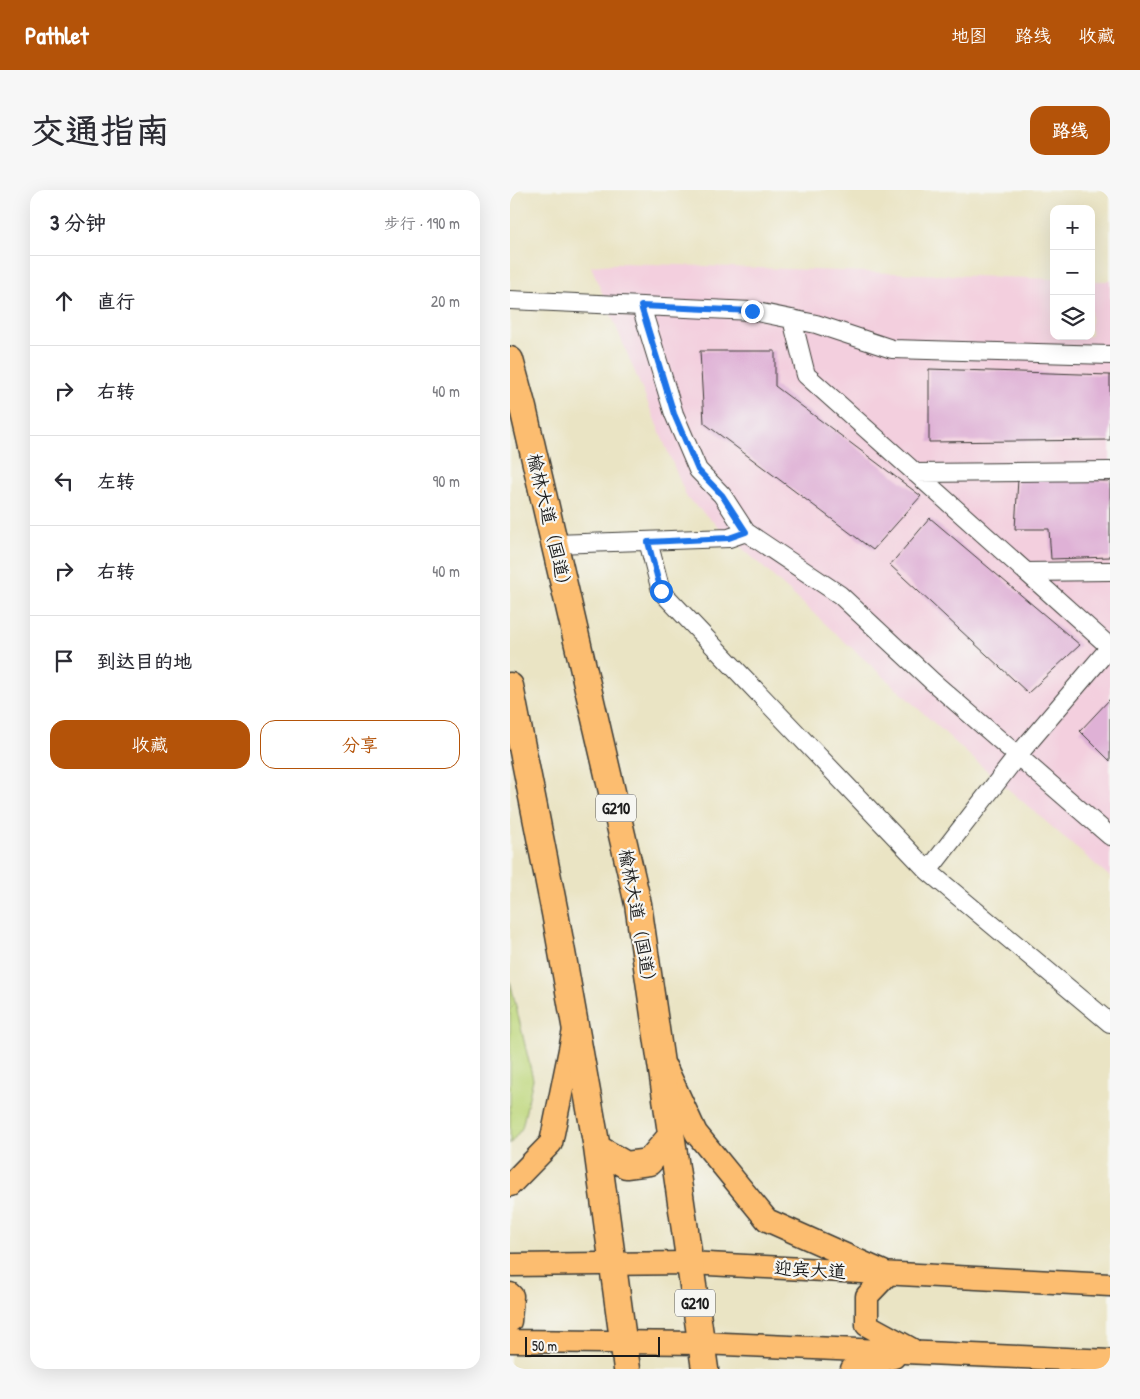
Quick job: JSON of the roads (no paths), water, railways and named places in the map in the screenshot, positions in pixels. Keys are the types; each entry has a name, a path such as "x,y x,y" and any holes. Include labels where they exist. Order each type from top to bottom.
{"highway":[{"name":"榆林大道（国道）","path":"510,360 523,408 638,904 705,1369"},
{"path":"510,686 555,913 574,1029 597,1148 627,1369"},
{"path":"597,1148 626,1165 649,1162 671,1136"}],"main road":[{"path":"510,1185 551,1143 574,1029"},
{"path":"660,1054 696,1133 767,1220 888,1274 867,1296 867,1324 916,1352"},
{"name":"迎宾大道","path":"510,1265 689,1263 1110,1285"},
{"path":"510,1294 512,1296 510,1321"},
{"path":"510,1341 701,1343 1110,1361"},
{"path":"852,1369 916,1352"}],"lane":[{"path":"510,300 752,311 816,324 892,349 1110,355"},
{"path":"641,306 674,414 698,470 722,495 746,532 840,595 933,682 1110,836"},
{"path":"792,319 806,374 1110,647 1018,755 928,871"},
{"path":"915,472 1110,471"},
{"path":"555,544 729,538 746,532"},
{"path":"648,542 661,591 928,871 1110,1024"},
{"path":"1026,572 1110,571"}]}
